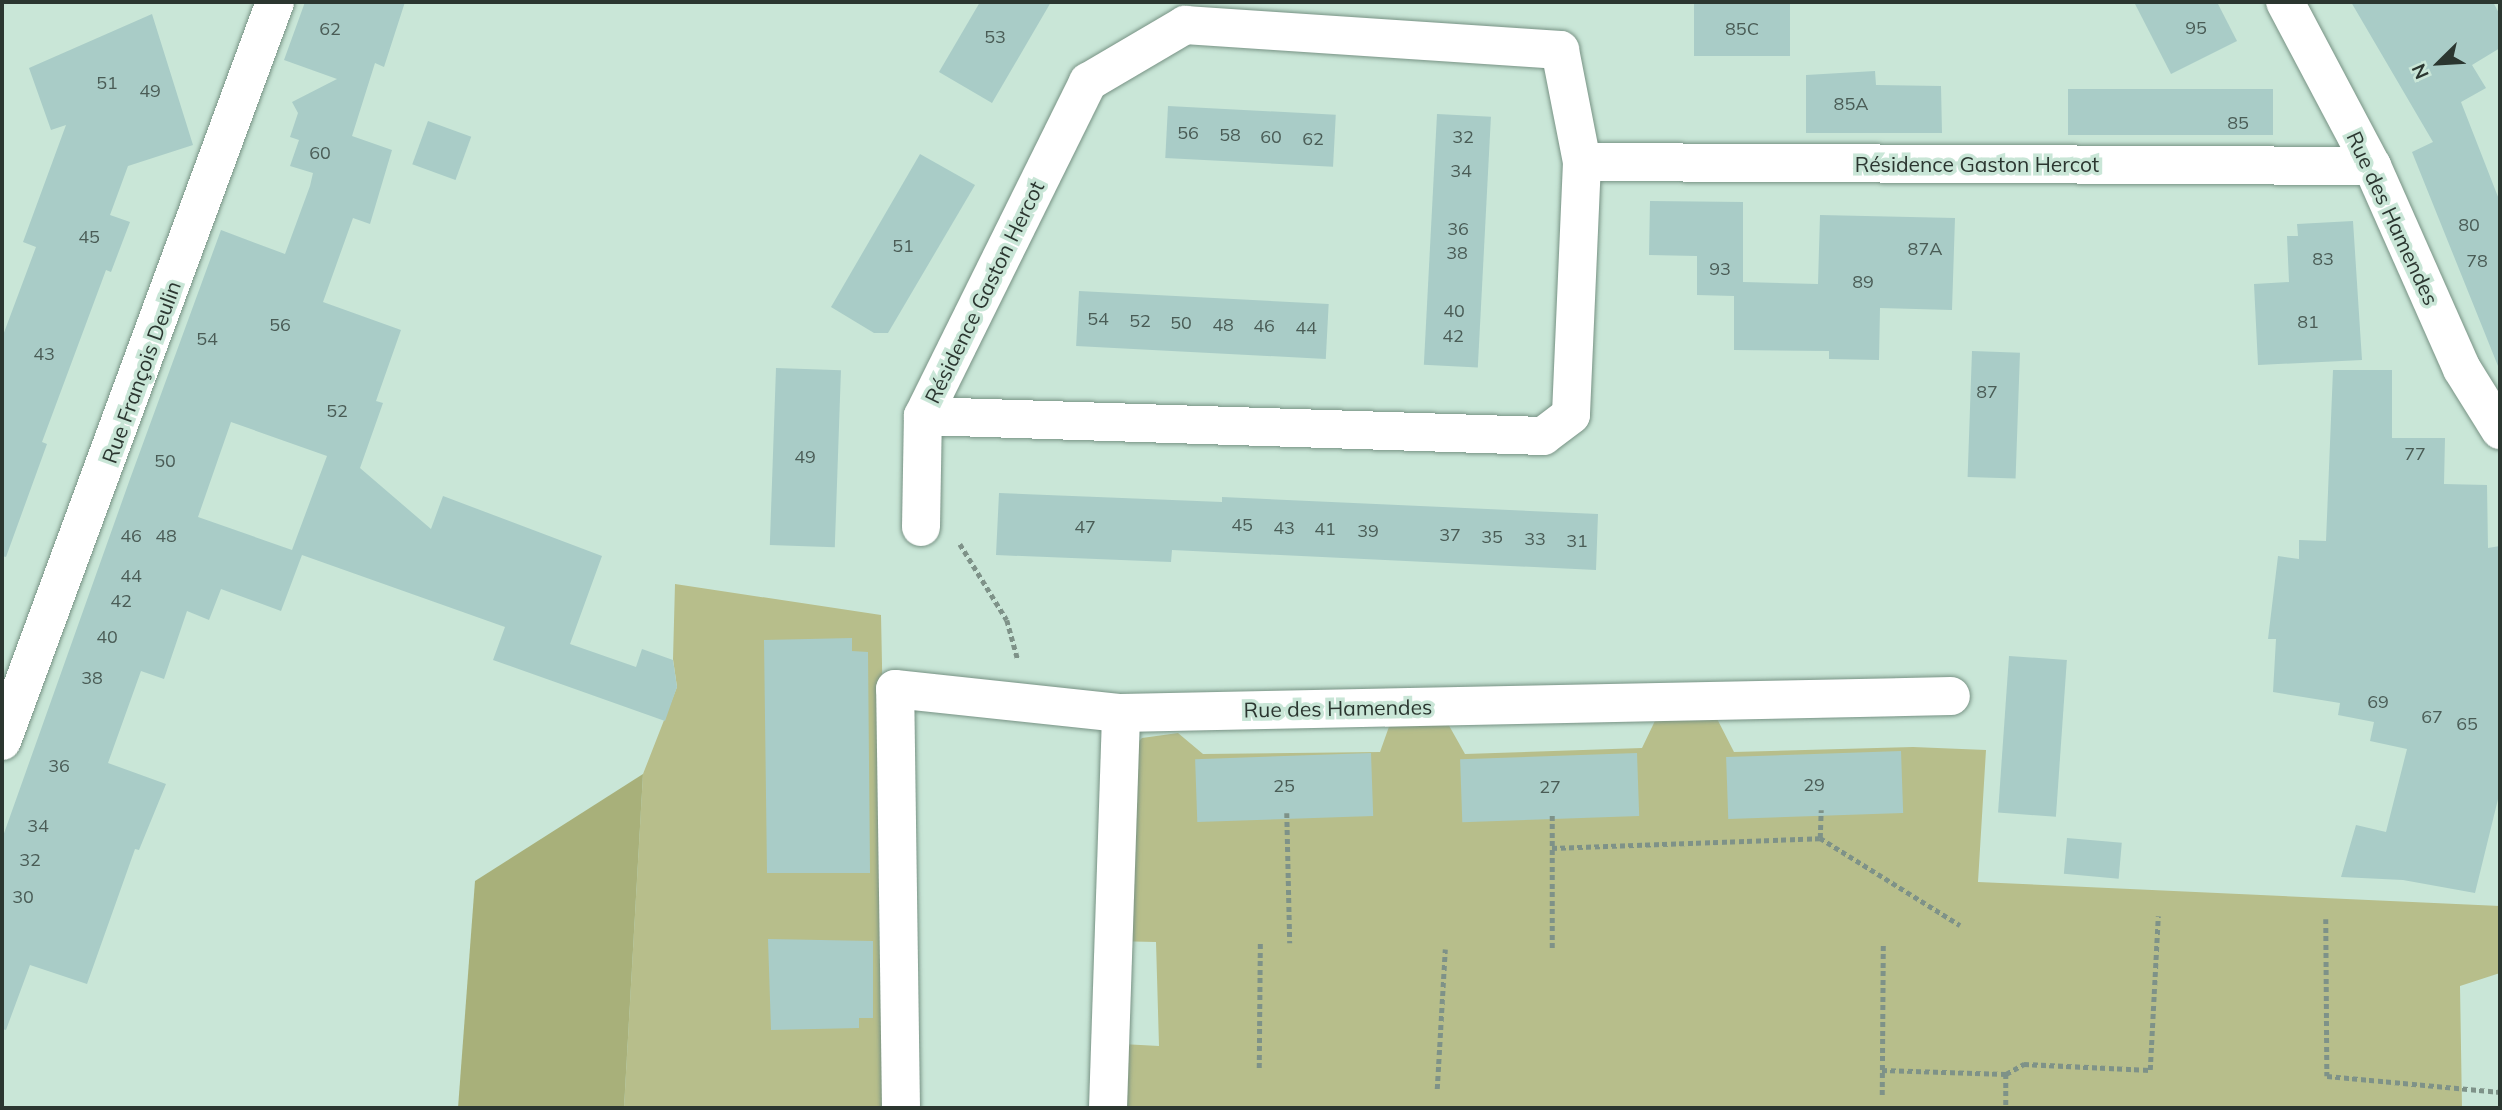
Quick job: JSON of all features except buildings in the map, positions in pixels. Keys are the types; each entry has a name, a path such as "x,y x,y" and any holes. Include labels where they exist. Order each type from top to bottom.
{"street":[{"name":"Rue François Deulin","path":"2,741 275,2"},
{"name":"Rue des Hamendes","path":"2286,3 2372,166 2462,369 2500,430"},
{"name":"Résidence Gaston Hercot","path":"1185,25 1560,50 1582,162 1571,415 1543,436 923,416 1088,82 1185,25"},
{"name":"Résidence Gaston Hercot","path":"1582,162 2372,166"},
{"path":"921,527 923,416"},
{"name":"Rue des Hamendes","path":"901,1108 895,690 1121,713 1951,696"},
{"path":"1108,1108 1121,713"}],"path":[{"path":"921,527 956,537 1007,620 1029,702"},
{"path":"1820,838 1821,810"},
{"path":"1552,812 1552,948"},
{"path":"1287,813 1290,943"},
{"path":"1552,848 1820,838 1960,925"},
{"path":"1882,1070 2006,1074 2024,1064 2150,1070 2158,916"},
{"path":"2326,919 2327,1076 2500,1092"},
{"path":"1259,1068 1260,942"},
{"path":"1881,1095 1883,943"},
{"path":"1437,1090 1445,949"},
{"path":"2006,1074 2006,1108"}],"green space":[{"path":"675,584 881,615 891,1108 624,1108 643,774 677,687 673,659"},
{"path":"1708,701 1734,752 1913,747 1986,750 1978,882 2500,906 2500,973 2460,986 2462,1108 1120,1108 1122,1044 1159,1046 1156,942 1111,941 1132,748 1142,738 1178,733 1203,754 1380,752 1396,707 1438,706 1465,754 1642,748 1664,702"},
{"path":"643,774 624,1108 458,1108 475,881"}]}
